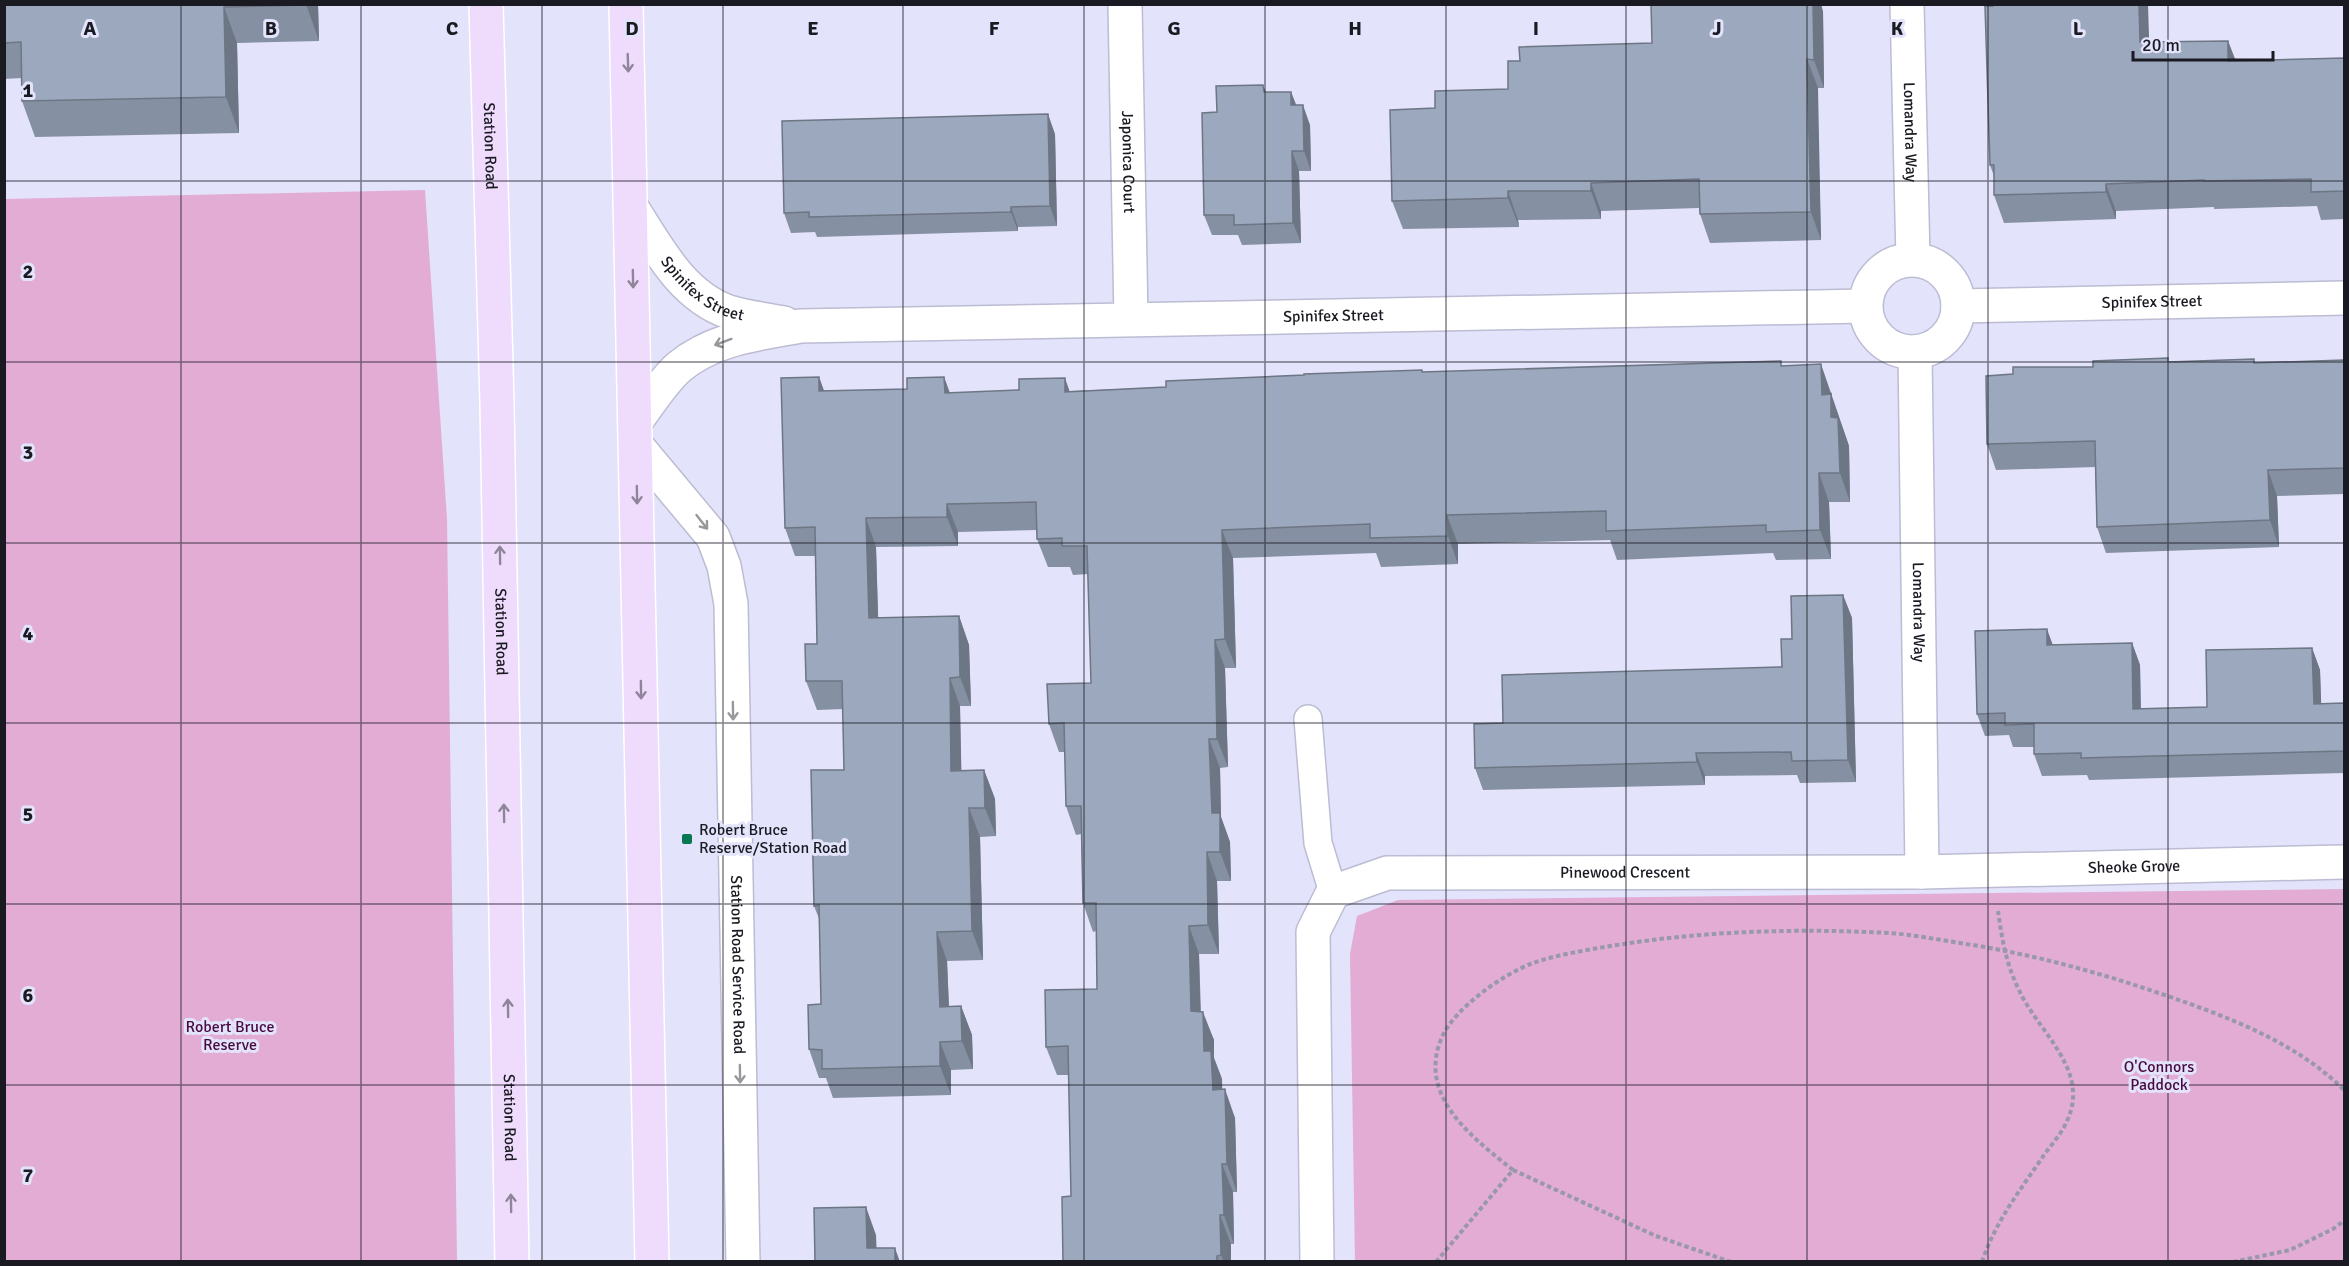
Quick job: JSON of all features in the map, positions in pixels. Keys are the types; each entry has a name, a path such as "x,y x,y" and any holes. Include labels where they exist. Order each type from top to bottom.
{"main road":[{"path":"472,4 488,68"},
{"name":"Station Road","path":"486,4 497,415 512,1262"},
{"path":"626,4 652,1262"}],"street":[{"name":"Japonica Court","path":"1125,4 1131,319"},
{"name":"Lomandra Way","path":"1907,4 1913,259"},
{"name":"Spinifex Street","path":"632,208 669,266 699,296 728,311 800,326"},
{"path":"1913,259 1927,262 1940,269 1950,279 1956,292 1958,306 1956,320 1950,332 1941,342 1928,350 1915,352 1900,351 1886,345 1875,334 1868,321 1865,306 1868,292 1875,278 1885,268 1913,259"},
{"name":"Spinifex Street","path":"1958,306 2344,298"},
{"name":"Spinifex Street","path":"636,433 678,368 705,349 733,339 800,326 1865,306"},
{"name":"Lomandra Way","path":"1915,352 1922,872"},
{"name":"Station Road Service Road","path":"636,433 713,537 724,566 731,604 743,1262"},
{"name":"Sheoke Grove","path":"1922,872 2344,862"},
{"name":"Pinewood Crescent","path":"1333,892 1387,873 1922,872"},
{"path":"1317,1262 1312,932 1333,892"}],"lane":[{"path":"1308,719 1318,843 1333,892"}],"path":[{"path":"1982,1262 1988,1244 2008,1207 2067,1121 2074,1093 2071,1073 2064,1059 2028,1009 2010,971 2004,951 1998,907"},
{"path":"1731,1262 1656,1236 1513,1170 1482,1145 1454,1118 1443,1100 1437,1074 1436,1051 1446,1028 1473,1000 1501,979 1531,963 1562,955 1645,940 1768,932 1890,933 2056,961 2110,976 2215,1013 2261,1033 2311,1062 2344,1090"},
{"path":"1436,1262 1513,1170"},
{"path":"2233,1262 2290,1250 2333,1229 2344,1221"}],"green space":[{"name":"Robert Bruce Reserve","path":"425,190 447,519 457,1261 5,1261 5,199"},
{"name":"O'Connors Paddock","path":"2344,889 2344,1261 1355,1261 1350,954 1357,916 1398,900"}],"building":[{"path":"4,4 306,5 224,7 226,97 22,101 21,42 4,43"},
{"path":"1651,4 1813,4 1814,60 1807,59 1811,212 1700,214 1699,179 1591,183 1591,191 1508,191 1508,198 1392,201 1390,110 1435,108 1435,91 1508,89 1508,61 1520,61 1519,47 1652,43"},
{"path":"1993,4 2139,4 2140,42 2228,41 2228,61 2344,58 2344,191 2311,192 2311,179 2204,180 2106,184 2106,192 1994,195 1994,165 1990,165 1985,6 1993,6"},
{"path":"1263,85 1264,92 1291,92 1291,105 1303,105 1304,151 1292,151 1293,223 1234,225 1234,215 1204,215 1202,113 1217,112 1216,86"},
{"path":"1048,114 1050,206 1011,207 1011,212 809,217 809,212 784,213 782,121"},
{"path":"2168,358 2168,362 2254,359 2254,363 2344,360 2344,468 2268,470 2270,520 2097,527 2095,441 1987,444 1986,376 2013,374 2013,367 2093,367 2093,361"},
{"path":"1781,361 1781,366 1821,364 1822,395 1831,394 1831,417 1838,418 1840,473 1819,473 1820,530 1766,532 1766,525 1606,531 1606,511 1447,515 1448,536 1370,538 1370,524 1222,530 1225,639 1215,640 1217,739 1209,739 1212,813 1220,813 1220,852 1207,852 1208,925 1189,926 1191,1011 1203,1012 1204,1051 1211,1051 1213,1090 1225,1089 1227,1164 1222,1164 1224,1215 1220,1215 1221,1255 1217,1256 1217,1262 1063,1262 1062,1197 1071,1196 1068,1046 1046,1047 1045,990 1097,989 1096,903 1083,903 1081,806 1066,806 1064,723 1049,724 1047,684 1091,683 1087,546 1062,546 1062,538 1037,539 1036,502 947,504 947,517 866,518 869,618 959,616 960,677 950,678 951,771 984,770 985,808 969,808 972,931 937,932 940,1007 961,1006 962,1041 940,1042 940,1066 822,1069 822,1050 809,1049 808,1005 821,1004 819,905 814,906 811,770 844,770 842,681 806,681 805,644 817,644 815,527 785,528 781,378 819,377 819,391 907,389 907,378 944,377 945,393 1019,390 1019,379 1065,378 1065,392 1166,387 1166,381 1304,374"},
{"path":"1843,595 1848,760 1792,761 1791,752 1696,753 1697,762 1475,768 1474,724 1503,723 1502,675 1782,667 1781,639 1792,639 1791,596"},
{"path":"2047,629 2047,645 2132,643 2133,709 2207,707 2206,650 2312,648 2314,704 2344,703 2344,751 2081,758 2081,753 2034,754 2034,724 2005,725 2005,713 1977,714 1975,631"},
{"path":"866,1207 867,1248 895,1248 895,1262 815,1262 814,1208"}],"place":[{"name":"Robert Bruce Reserve/Station Road","path":"687,839"}]}
